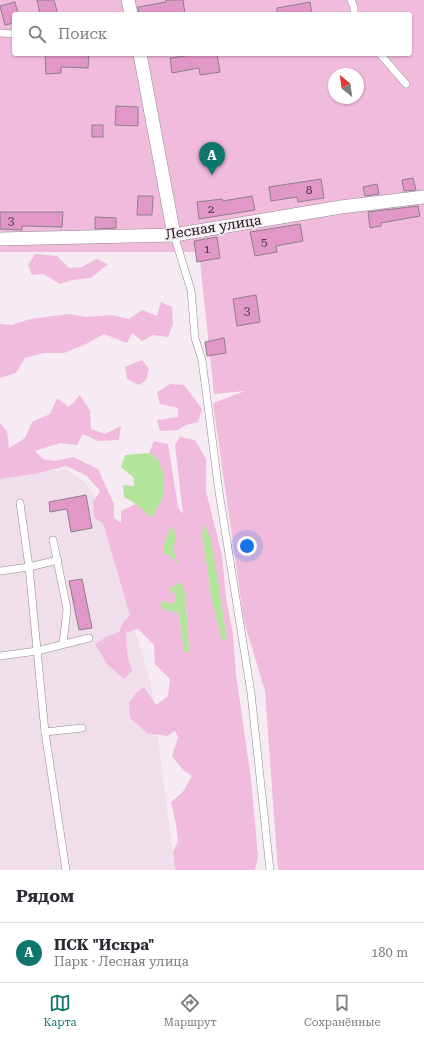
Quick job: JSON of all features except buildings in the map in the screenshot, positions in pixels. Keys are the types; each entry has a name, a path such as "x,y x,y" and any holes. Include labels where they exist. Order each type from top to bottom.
{"street":[{"path":"128,0 131,12"},
{"path":"140,56 174,235"},
{"name":"Лесная улица","path":"0,239 174,235 341,207 424,197"}],"lane":[{"path":"351,0 354,7 354,12"},
{"path":"0,33 12,34"},
{"path":"382,56 406,84"},
{"path":"174,235 191,290 195,338 202,360 218,492 250,693 270,870"},
{"path":"20,503 29,566 45,732 66,870"},
{"path":"53,540 67,609 63,644"},
{"path":"0,570 58,560"},
{"path":"0,656 37,651 89,638"},
{"path":"45,732 82,728"}],"shaded area":[{"path":"0,0 424,0 424,870 278,870 265,691 244,621 213,403 245,391 214,394 199,252 0,252"},
{"path":"35,254 57,256 69,268 82,267 96,259 108,264 91,278 72,280 60,284 43,274 32,275 28,265"},
{"path":"161,302 172,307 173,324 168,337 153,335 142,341 132,333 127,343 104,334 84,345 64,353 43,353 25,358 16,373 0,378 0,324 12,325 30,319 69,314 85,317 111,315 129,319 142,310 157,316"},
{"path":"142,360 149,369 146,380 139,385 127,379 125,367"},
{"path":"170,384 184,385 202,409 198,422 186,425 178,430 160,431 157,420 178,417 178,408 160,404 157,392"},
{"path":"80,395 90,411 91,429 105,434 121,426 119,440 98,441 83,434 77,445 60,443 35,451 43,459 54,461 73,457 98,469 114,504 114,518 121,523 121,511 136,504 153,517 158,459 149,453 154,441 168,444 178,507 183,514 175,445 180,437 195,440 206,459 206,491 222,555 226,598 233,634 236,674 251,780 258,857 255,870 175,870 173,852 178,841 171,802 182,793 192,776 183,770 172,756 178,737 175,731 167,736 147,733 130,718 129,703 137,692 144,687 156,705 168,696 170,679 155,664 154,645 138,629 126,633 127,653 132,671 124,679 107,664 95,644 108,636 119,632 124,621 130,615 103,523 94,518 93,502 100,491 87,476 66,466 40,473 0,479 0,423 7,431 9,448 25,438 32,422 50,414 57,398 69,407","holes":["202,536 220,597 227,638 211,597","168,590 185,593 189,651 184,652 179,613 163,609 161,601 174,604 176,594"]},
{"path":"149,453 158,459 163,473 163,497 152,518 136,504 124,497 123,485 134,486 134,478 121,467 125,455"},
{"path":"66,469 83,481 95,495 151,684 175,870 0,870 0,479"},
{"path":"203,523 211,539 227,639 222,641 211,597 202,536"},
{"path":"172,525 176,538 173,549 178,564 169,555 163,553 165,541"},
{"path":"181,582 185,593 189,651 184,652 179,613 163,609 160,601 174,604 176,594 168,590"}],"place":[{"name":"ПСК \"Искра\"","path":"212,175"}]}
